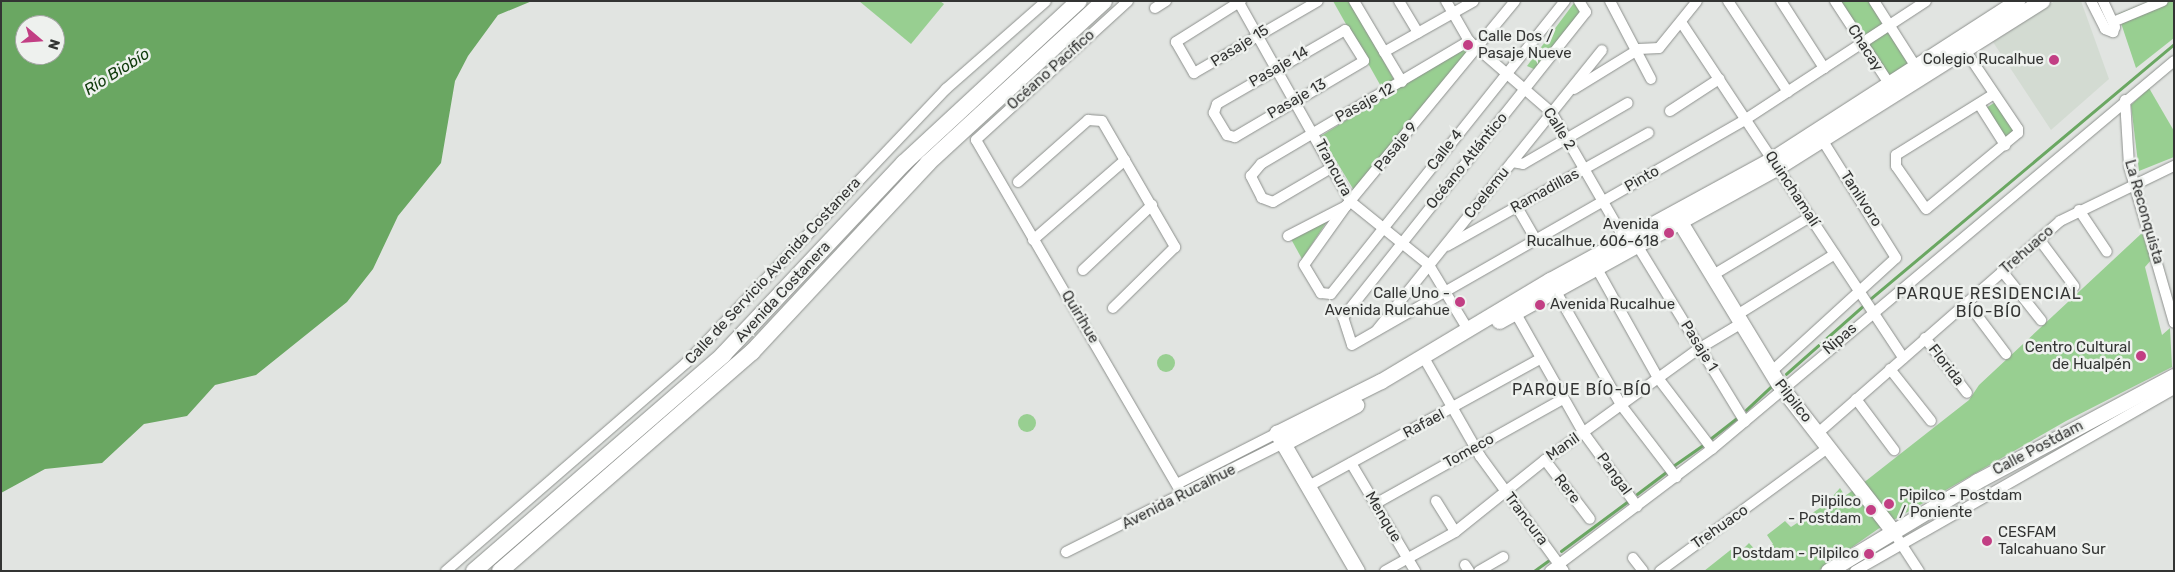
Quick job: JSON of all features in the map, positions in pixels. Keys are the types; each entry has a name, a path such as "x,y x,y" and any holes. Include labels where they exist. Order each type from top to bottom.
{"main road":[{"name":"Avenida Costanera","path":"474,571 716,362 904,163 1079,1"},
{"name":"Avenida Costanera","path":"500,571 752,352 934,157 1104,1"},
{"path":"516,571 587,497"}],"street":[{"name":"Calle de Servicio Avenida Costanera","path":"446,571 692,357 946,89 1046,1"},
{"name":"Océano Pacífico","path":"976,140 1128,1"},
{"path":"1155,8 1166,1"},
{"name":"Pasaje 15","path":"1239,2 1176,42 1194,73 1259,33 1318,1"},
{"path":"1354,1 1402,82"},
{"path":"1399,1 1418,33"},
{"name":"Calle 2","path":"1446,1 1473,44 1552,113 1603,202 1631,242"},
{"path":"1384,52 1474,1"},
{"name":"Pasaje 9","path":"1325,296 1304,265 1473,44 1515,1"},
{"name":"Calle 4","path":"1325,296 1331,294 1565,1"},
{"name":"Océano Atlántico","path":"1352,345 1341,321 1586,12 1579,1"},
{"path":"1610,1 1639,49 1651,79"},
{"path":"1568,92 1639,49 1658,48 1697,1"},
{"path":"1728,1 1788,92"},
{"path":"1781,1 1824,68"},
{"name":"Chacay","path":"1835,1 1893,90"},
{"path":"1874,1 1920,72"},
{"name":"Pinto","path":"1352,345 1373,335 1746,119 1926,1"},
{"name":"Avenida Rucalhue","path":"1177,484 1280,439 1428,363 1469,333 1515,312 1596,267 1631,242 1680,222 1893,90 2017,1"},
{"name":"Avenida Rucalhue","path":"1920,72 1965,50 2042,1"},
{"path":"2091,1 2105,28 2113,32 2113,22 2103,1"},
{"path":"2113,22 2163,1"},
{"name":"Trancura","path":"1239,2 1259,33 1314,132 1349,204 1384,227 1429,265 1447,292 1469,333"},
{"name":"Quinchamalí","path":"1680,22 1872,308 1903,358"},
{"name":"Pasaje 14","path":"1230,136 1214,113 1217,104 1278,67 1345,30 1364,61"},
{"name":"Pasaje 12","path":"1331,168 1272,202 1262,198 1251,176 1251,171 1314,132 1473,44"},
{"name":"Coelemu","path":"1373,335 1602,50"},
{"path":"1965,50 2018,129 2005,144 1926,209 1896,166 1896,155 1994,94"},
{"name":"Pasaje 13","path":"1230,136 1364,61"},
{"name":"Ñipas","path":"1550,571 1562,567 1637,506 1712,450 1746,422 1872,308 2125,100 2172,64"},
{"path":"1670,111 1719,79"},
{"name":"Avenida Rucalhue","path":"1066,552 1183,495 1381,381 1631,242 1775,163 1823,141 1893,90"},
{"name":"La Reconquista","path":"2125,100 2126,152 2174,323"},
{"path":"1512,162 1523,164 1566,137 1628,103"},
{"path":"1978,104 2005,144"},
{"path":"1018,182 1094,117 1102,121 1175,248 1113,308"},
{"name":"Ramadillas","path":"1442,249 1648,133"},
{"name":"Quirihue","path":"976,140 1183,495"},
{"name":"Tanilvoro","path":"1823,141 1896,258"},
{"path":"1034,240 1125,160"},
{"name":"Trehuaco","path":"1818,433 2039,239 2079,210 2134,182 2174,166"},
{"path":"1288,236 1349,204"},
{"path":"1083,270 1152,205"},
{"path":"1517,207 1536,240"},
{"path":"2079,210 2107,252"},
{"path":"1713,275 1810,217"},
{"name":"Pilpilco","path":"1680,222 1782,389 1892,530 1920,571"},
{"path":"2039,239 2074,286"},
{"name":"Pasaje 1","path":"1631,242 1746,422"},
{"name":"Manil","path":"1385,571 1455,532 1504,490 1583,432 1740,319 1835,254"},
{"name":"Ñipas","path":"1771,372 1862,294 1896,258"},
{"path":"1596,267 1658,378 1712,450"},
{"path":"2002,271 2041,320"},
{"path":"1555,290 1621,405 1676,477"},
{"path":"1967,302 2006,354"},
{"name":"Pangal","path":"1515,312 1540,360 1583,432 1637,506"},
{"name":"Florida","path":"1925,338 1967,393"},
{"name":"Rafael","path":"1307,487 1540,360"},
{"name":"Trancura","path":"1428,363 1475,448 1562,567"},
{"path":"1890,369 1931,421"},
{"name":"Calle Postdam","path":"1828,571 1892,530 2174,376"},
{"name":"Calle Postdam","path":"1855,571 1901,543 2174,389"},
{"name":"Tomeco","path":"1375,504 1563,399"},
{"path":"1856,399 1894,450"},
{"path":"1280,439 1357,571"},
{"name":"Trehuaco","path":"1660,571 1828,447"},
{"name":"Rere","path":"1545,460 1590,518"},
{"name":"Menque","path":"1351,463 1415,571"},
{"path":"1436,501 1455,532"},
{"path":"1479,571 1503,557"},
{"path":"1633,558 1643,571"}],"shaded area":[{"path":"859,1 940,1 944,4 911,44"},
{"path":"1333,1 1350,1 1396,83 1383,90"},
{"path":"1839,1 1870,1 1883,26 1862,36"},
{"name":"Colegio Rucalhue","path":"2055,1 2081,1 2109,79 2051,130 1993,42"},
{"path":"2150,1 2174,1 2174,38 2136,68 2118,14"},
{"path":"1574,3 1580,12 1536,70 1527,66"},
{"path":"1890,31 1911,63 1888,78 1868,43"},
{"path":"1467,45 1474,46 1355,192 1321,136"},
{"path":"2149,88 2174,131 2174,157 2139,171 2131,105"},
{"path":"1997,101 2015,128 2006,139 1986,108"},
{"path":"1328,220 1302,259 1291,239"},
{"path":"2142,233 2152,259 2145,267 2162,335 2170,328 2172,367 2066,421 1878,529 1818,571 1704,571 1733,548 1738,554 1749,543 1759,554 1773,544 1767,535 1785,521 1791,527 1826,504 1840,488 1845,496 1867,480 1969,400 1979,385"},
{"path":"1162,354 1170,354 1175,359 1173,370 1162,372 1157,367 1157,359"},
{"path":"1023,414 1031,414 1036,419 1034,430 1023,432 1018,427 1018,419"}],"water":[{"name":"Río Biobío","path":"1,1 532,1 498,15 468,56 455,81 441,163 398,216 373,269 347,302 256,375 215,385 187,416 144,424 102,463 45,469 1,493"}],"waterway":[{"path":"1869,300 2174,44"},
{"path":"1786,374 1865,304"},
{"path":"1746,410 1772,386"},
{"path":"1710,439 1738,417"},
{"path":"1673,466 1703,445"},
{"path":"1637,494 1666,472"},
{"path":"1561,551 1627,502"},
{"path":"1534,571 1548,561"}],"place":[{"name":"Calle Dos / Pasaje Nueve","path":"1468,45"},
{"name":"Colegio Rucalhue","path":"2054,60"},
{"name":"Avenida Rucalhue, 606-618","path":"1669,233"},
{"name":"Calle Uno - Avenida Rulcahue","path":"1460,302"},
{"name":"Avenida Rucalhue","path":"1540,305"},
{"name":"Centro Cultural de Hualpén","path":"2141,356"},
{"name":"Pipilco - Postdam / Poniente","path":"1889,504"},
{"name":"Pilpilco - Postdam","path":"1871,510"},
{"name":"CESFAM Talcahuano Sur","path":"1987,541"},
{"name":"Postdam - Pilpilco","path":"1869,554"}],"district":[{"name":"PARQUE RESIDENCIAL BÍO-BÍO","path":"1989,303"},
{"name":"PARQUE BÍO-BÍO","path":"1582,390"}]}
